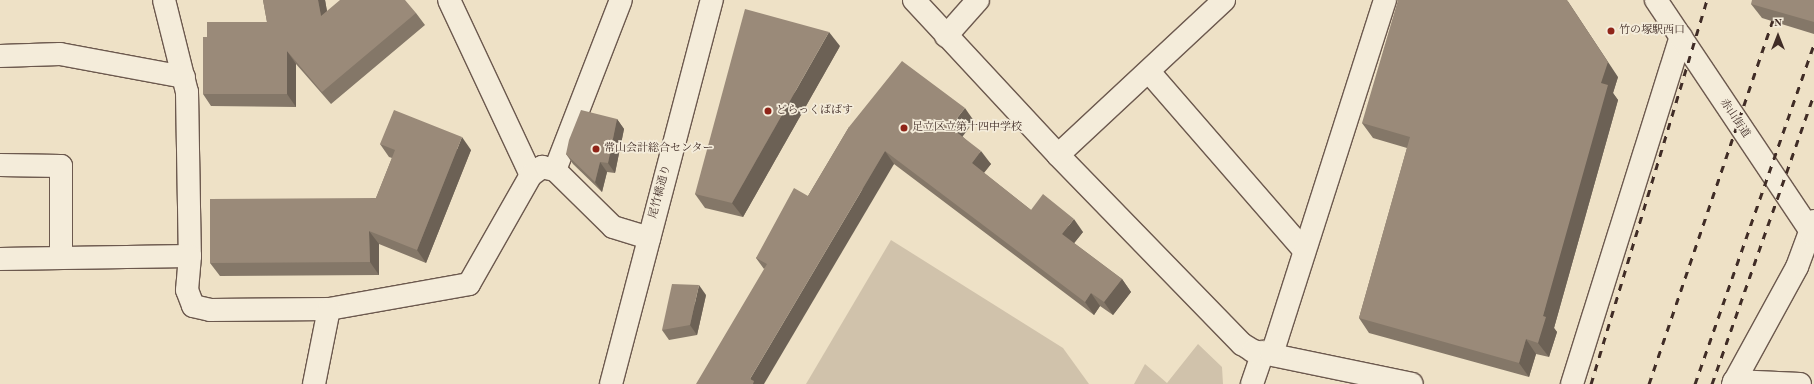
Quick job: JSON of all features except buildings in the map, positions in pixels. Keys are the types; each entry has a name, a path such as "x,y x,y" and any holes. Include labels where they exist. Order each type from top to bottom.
{"street":[{"path":"164,0 187,92 190,256 187,290 193,306 210,310 329,309 469,284 531,174 542,167 555,170 613,227 649,238"},
{"path":"449,0 531,174"},
{"path":"555,170 621,0"},
{"name":"尾竹橋通り","path":"611,384 712,0"},
{"path":"914,0 1058,155 1242,344 1267,353 1412,384"},
{"path":"946,36 978,0"},
{"path":"1058,155 1150,73 1224,0"},
{"path":"1252,384 1267,353 1304,250 1385,0"},
{"name":"赤山街道","path":"1656,0 1813,229"},
{"path":"1572,384 1681,37"},
{"path":"0,56 60,54 184,77"},
{"path":"1150,73 1304,250"},
{"path":"0,165 61,166 61,256"},
{"path":"1800,384 1734,383 1797,267 1813,229"},
{"path":"0,259 61,256 190,256"},
{"path":"314,384 329,309"}],"shaded area":[{"path":"891,240 1063,348 1089,384 806,384"},
{"path":"1198,344 1222,367 1223,384 1134,384 1145,364 1167,383"}],"railway":[{"path":"1591,384 1707,0"},
{"path":"1649,384 1780,0"},
{"path":"1695,384 1814,45"},
{"path":"1712,384 1814,94"}],"place":[{"name":"竹の塚駅西口","path":"1611,31"},
{"name":"どらっくぱぱす","path":"768,111"},
{"name":"足立区立第十四中学校","path":"904,128"},
{"name":"常山会計総合センター","path":"596,149"}]}
